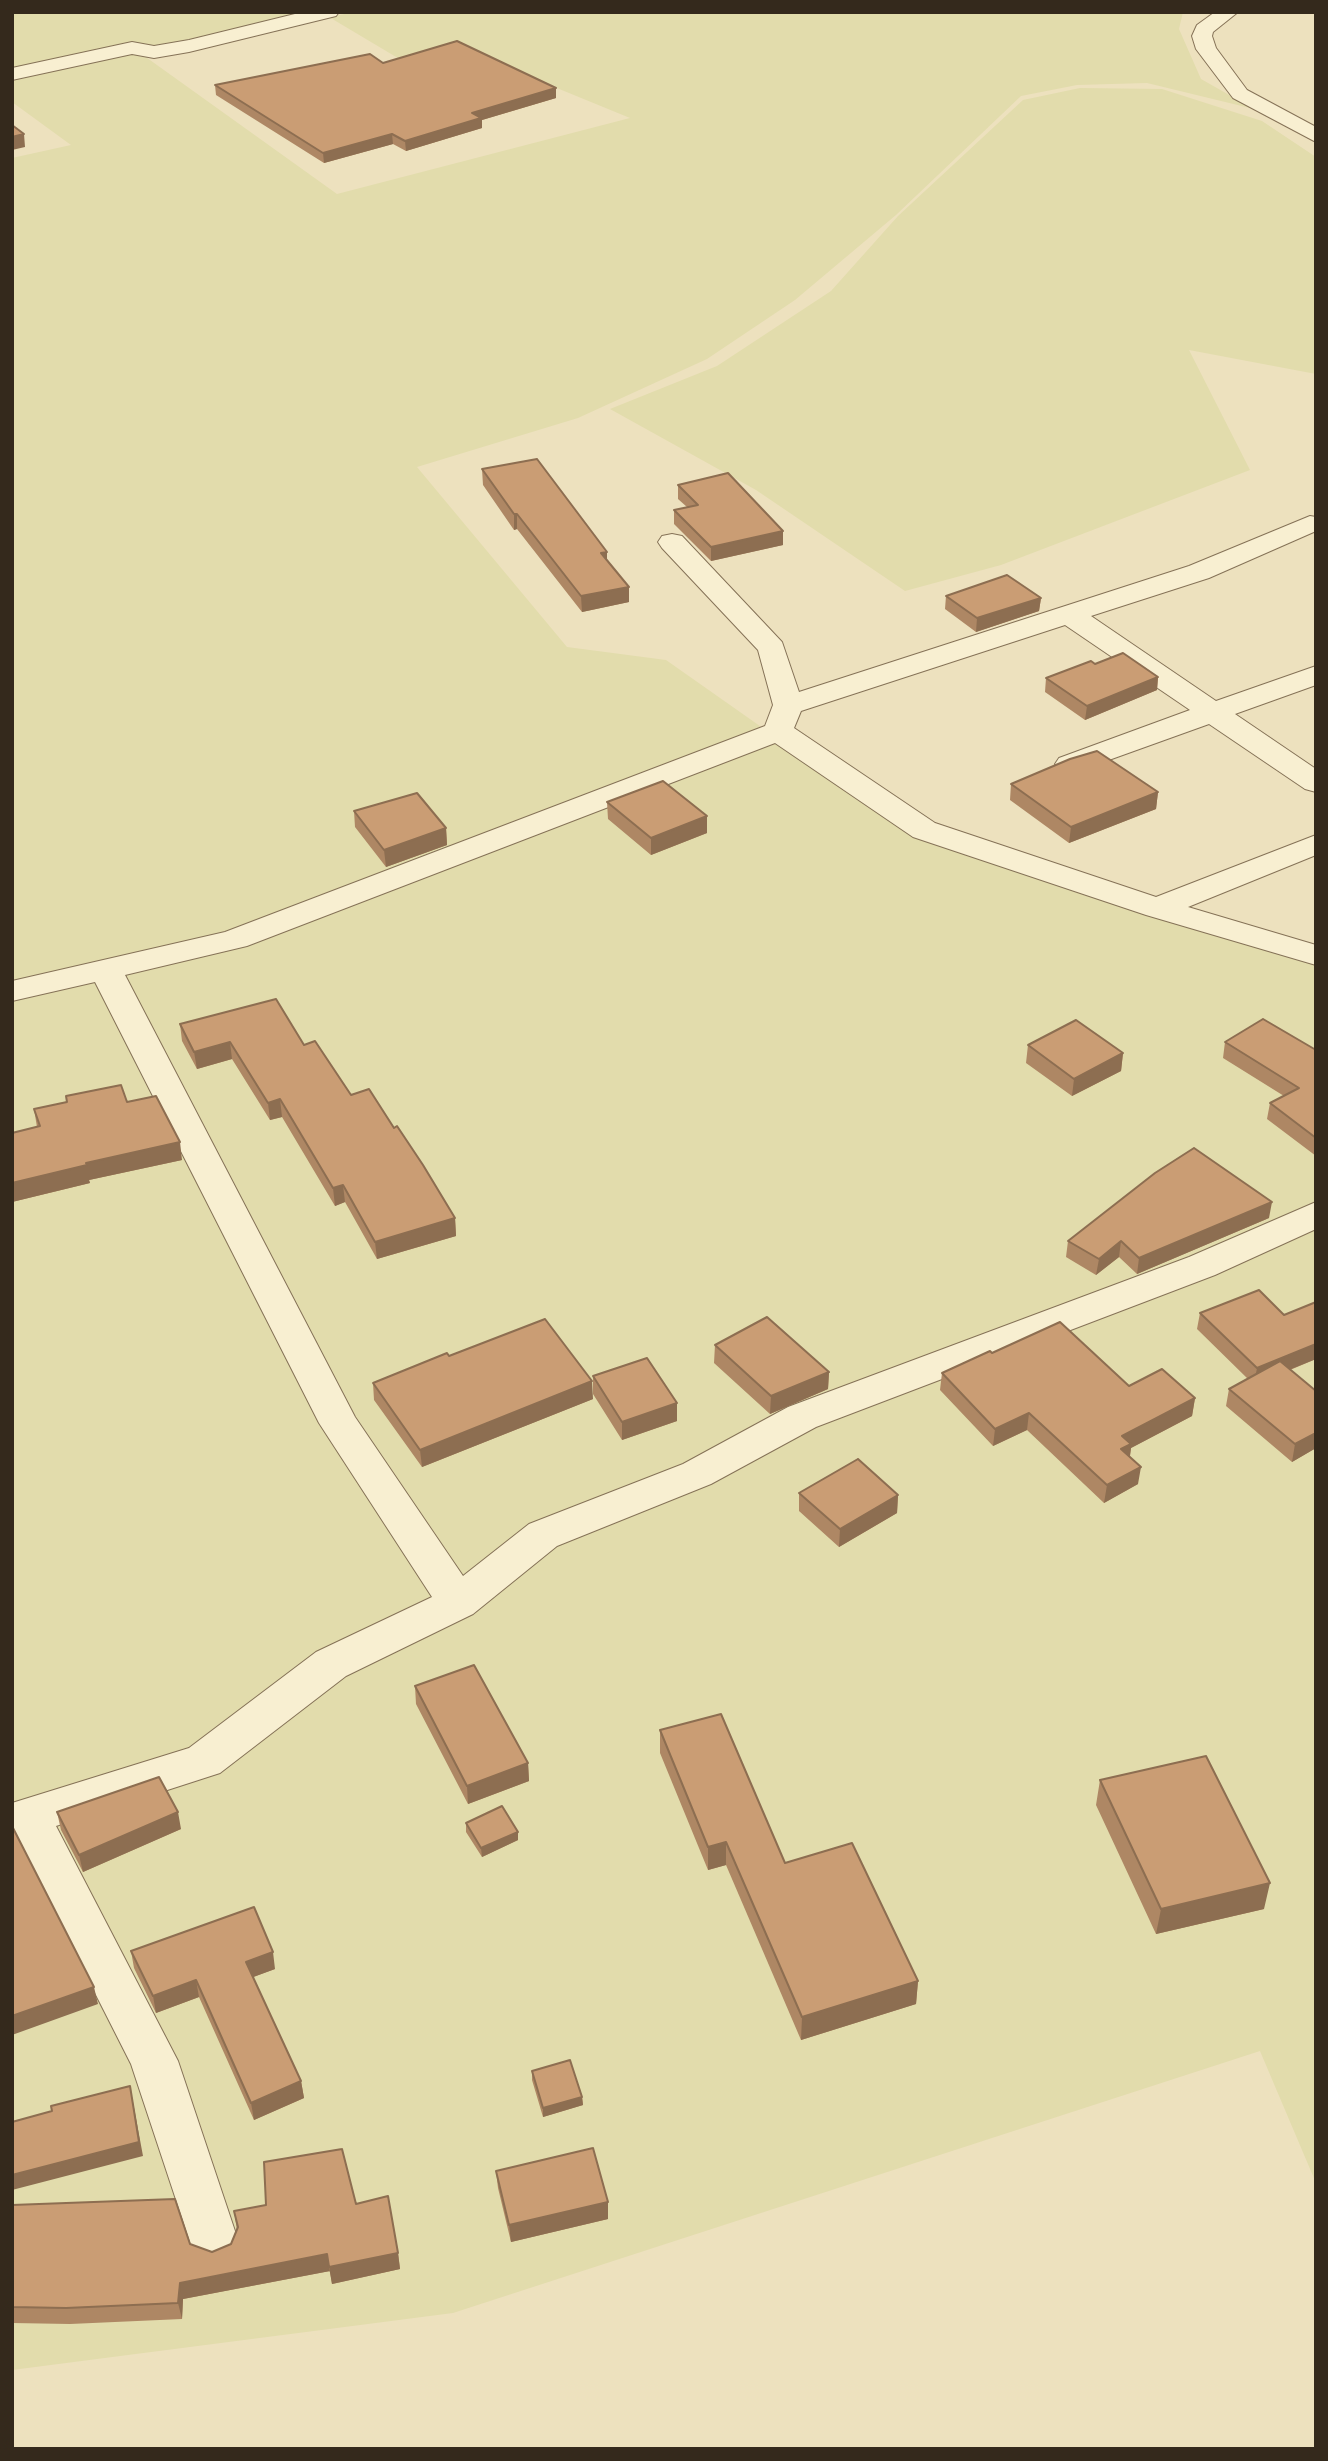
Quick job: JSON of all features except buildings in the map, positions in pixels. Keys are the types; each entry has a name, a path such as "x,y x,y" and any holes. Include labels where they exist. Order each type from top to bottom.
{"street":[{"path":"12,74 132,48 154,52 189,46 329,12"},
{"path":"1228,12 1204,29 1202,36 1206,49 1240,93 1316,135"},
{"path":"12,991 235,939 783,718 1070,615 1199,572 1310,524"},
{"path":"672,542 772,649 783,718 924,830 1157,908 1316,955"},
{"path":"1070,615 1316,783"},
{"path":"1070,764 1316,675"},
{"path":"1157,908 1316,844"},
{"path":"105,968 339,1423 458,1603"},
{"path":"214,2243 154,2061 20,1819 204,1761 331,1664 458,1603 543,1535 698,1474 802,1417 1202,1266 1316,1214"}],"shaded area":[{"path":"12,12 311,12 173,48 133,43 12,69"},
{"path":"355,12 1183,12 1179,29 1201,79 1254,109 1147,83 1077,85 1021,96 896,215 795,300 707,359 578,418 417,467 567,647 666,660 767,731 939,843 1316,946 1316,2183 1260,2051 453,2313 12,2370 12,158 71,145 12,102 12,79 136,50 337,194 630,118 547,84 465,98 329,17"},
{"path":"1080,88 1162,89 1262,121 1316,157 1316,374 1189,350 1250,470 1001,565 905,591 756,490 610,409 717,366 831,291 898,216 1023,100"}]}
